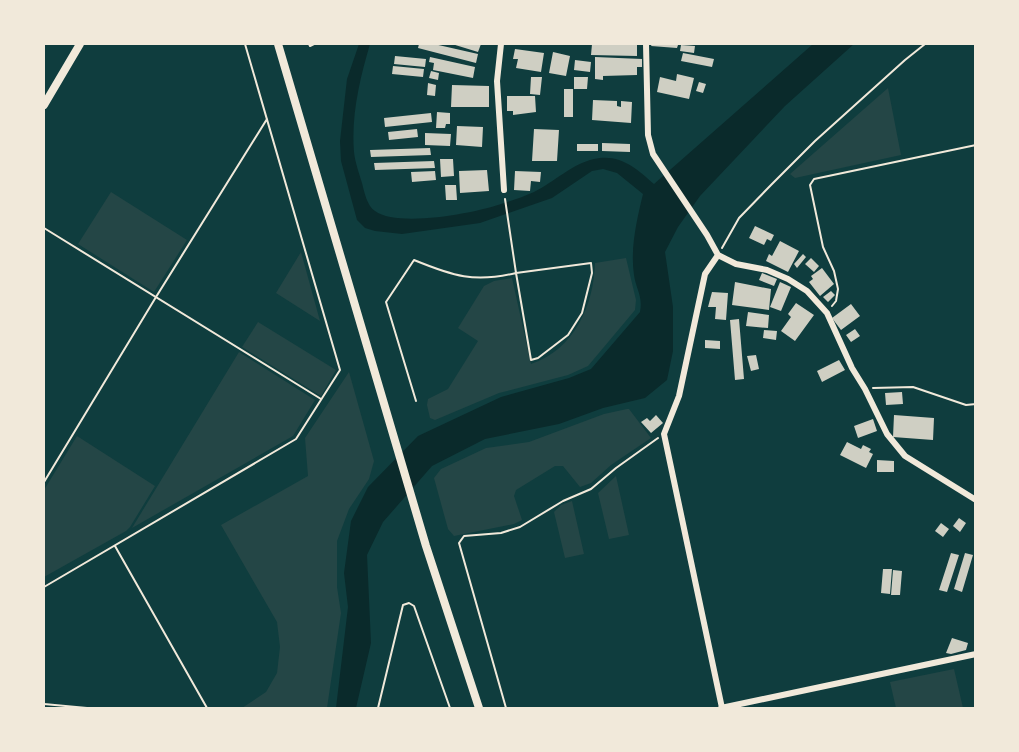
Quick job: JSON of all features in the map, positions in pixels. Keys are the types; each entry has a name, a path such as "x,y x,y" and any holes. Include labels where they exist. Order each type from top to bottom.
{"main road":[{"path":"44,105 80,44"}],"street":[{"path":"278,44 426,546 479,708"},
{"path":"501,44 497,81 504,190"},
{"path":"646,44 648,135 653,154 707,235 717,255 736,264 767,270 807,291 827,314 852,369 866,389 887,434 905,456 975,500"},
{"path":"717,255 705,274 679,396 664,434 721,708 975,654"}],"path":[{"path":"44,587 296,439 340,370 245,44"},
{"path":"309,44 310,46 314,44"},
{"path":"717,255 739,218 771,185 815,141 925,44"},
{"path":"44,482 267,119"},
{"path":"827,314 836,301 838,289 834,271 823,247 810,185 814,179 975,145"},
{"path":"416,401 386,302 414,260 449,275 492,279 516,273 591,263 592,273 582,313 568,335 538,358 531,360 516,273 504,190"},
{"path":"44,228 321,399"},
{"path":"866,389 889,386 914,387 966,405 975,404"},
{"path":"506,708 459,543 464,536 501,533 520,527 563,501 591,489 664,434"},
{"path":"115,546 207,708"},
{"path":"378,708 403,605 409,603 414,606 450,708"},
{"path":"44,704 87,708"}],"shaded area":[{"path":"359,44 370,44 357,97 353,138 355,160 366,198 372,209 386,216 419,219 457,214 512,201 534,192 571,169 594,159 620,160 654,184 813,44 854,44 785,106 700,196 678,227 665,252 673,307 673,351 667,380 645,398 603,408 559,424 485,439 432,466 383,522 367,555 371,643 356,708 336,708 348,607 344,573 351,521 368,487 418,436 501,397 569,378 591,369 640,312 641,306 634,275 633,254 636,223 643,194 617,173 603,169 592,171 552,198 480,223 402,234 365,228 357,220 341,161 340,141 347,79"},
{"path":"888,88 901,155 795,178 790,174"},
{"path":"111,192 187,240 154,292 78,244"},
{"path":"301,252 320,321 276,293"},
{"path":"626,258 636,300 635,310 588,366 568,375 499,393 435,420 430,418 428,399 448,389 478,341 458,328 484,286 494,281 512,278 531,364 559,348 579,324 591,295 595,263"},
{"path":"258,322 336,370 321,396 242,347"},
{"path":"239,352 315,400 293,436 132,528"},
{"path":"349,372 374,461 369,479 349,509 337,541 337,587 341,613 327,708 242,708 266,692 277,673 280,647 277,622 221,525 308,476 305,438"},
{"path":"629,409 651,438 611,465 591,483 580,487 563,466 555,466 516,490 514,496 522,520 514,524 454,536 448,529 434,478 441,469 486,448 529,442 604,414"},
{"path":"77,436 155,486 126,531 44,577 44,490"},
{"path":"616,476 629,535 609,539 598,493"},
{"path":"572,501 584,554 565,558 554,512 561,505"},
{"path":"954,669 963,708 896,708 890,682"}],"building":[{"path":"419,44 434,44 478,54 476,63 418,48"},
{"path":"452,44 481,44 478,52"},
{"path":"592,44 637,44 637,56 591,55"},
{"path":"652,44 678,45 677,48 651,46"},
{"path":"681,45 695,46 694,53 680,51"},
{"path":"515,49 544,53 541,72 516,68 518,59 513,59"},
{"path":"553,52 570,56 566,76 549,73"},
{"path":"683,53 714,59 712,67 681,61"},
{"path":"395,56 426,59 425,67 394,64"},
{"path":"430,57 475,67 473,78 433,70 434,63 429,62"},
{"path":"595,57 642,59 642,67 637,67 637,75 603,76 603,80 595,79"},
{"path":"575,60 591,62 590,72 574,70"},
{"path":"393,66 424,69 423,77 392,74"},
{"path":"431,71 439,73 438,80 429,78"},
{"path":"677,74 694,78 689,99 657,92 660,77 676,81"},
{"path":"531,77 542,77 540,95 530,94"},
{"path":"574,77 588,77 587,89 574,89"},
{"path":"699,82 706,84 703,93 696,91"},
{"path":"428,83 436,85 435,96 427,95"},
{"path":"452,85 489,86 489,107 451,107"},
{"path":"564,89 573,89 573,117 564,117"},
{"path":"507,96 535,96 536,112 513,115 513,111 507,111"},
{"path":"593,100 617,101 617,106 621,107 621,101 632,102 631,123 592,120"},
{"path":"437,112 450,113 450,124 446,124 445,128 436,128"},
{"path":"431,113 432,122 385,127 384,118"},
{"path":"457,126 483,127 482,147 456,145"},
{"path":"417,129 418,137 389,140 388,132"},
{"path":"534,129 559,130 557,161 532,161"},
{"path":"425,133 451,134 450,146 425,145"},
{"path":"602,143 630,144 630,152 602,151"},
{"path":"577,144 598,144 598,151 577,151"},
{"path":"430,148 431,155 371,157 370,150"},
{"path":"440,159 453,159 454,176 441,177"},
{"path":"434,161 435,168 375,170 374,163"},
{"path":"487,170 489,191 460,193 459,171"},
{"path":"435,171 436,180 412,182 411,172"},
{"path":"515,171 541,172 540,182 531,181 530,191 514,190"},
{"path":"445,185 456,185 457,200 446,200"},
{"path":"755,226 774,235 771,241 767,239 764,245 749,238"},
{"path":"780,241 799,251 788,272 766,261 769,254 772,256"},
{"path":"803,254 806,257 797,268 794,264"},
{"path":"811,258 819,266 814,272 805,264"},
{"path":"822,268 834,284 820,296 809,282 813,279 811,276"},
{"path":"762,273 777,279 774,286 759,280"},
{"path":"735,282 771,289 769,310 732,305"},
{"path":"780,282 791,287 781,311 770,307"},
{"path":"831,291 835,295 828,302 823,297"},
{"path":"712,292 728,293 726,320 715,319 716,307 708,307"},
{"path":"796,303 814,315 795,341 781,331 791,317 788,314"},
{"path":"851,304 860,316 841,330 832,318"},
{"path":"748,312 769,315 768,328 746,326"},
{"path":"739,319 744,379 735,380 730,320"},
{"path":"855,329 860,336 851,342 846,335"},
{"path":"764,330 777,331 776,340 763,338"},
{"path":"705,340 720,341 720,349 705,348"},
{"path":"756,355 759,369 751,371 747,356"},
{"path":"839,360 845,370 822,382 817,371"},
{"path":"902,392 903,404 886,405 885,393"},
{"path":"656,415 663,423 651,433 641,422 647,418 650,421"},
{"path":"894,415 934,418 933,440 893,437"},
{"path":"873,419 877,431 858,438 854,426"},
{"path":"847,442 861,449 863,445 871,449 869,452 873,454 866,468 840,455"},
{"path":"877,460 894,461 894,472 877,472"},
{"path":"959,518 966,523 960,532 953,526"},
{"path":"941,523 949,529 943,537 935,531"},
{"path":"951,553 959,555 947,592 939,590"},
{"path":"965,553 973,555 962,592 954,589"},
{"path":"883,569 892,569 890,594 881,593"},
{"path":"893,570 902,571 900,595 891,595"},
{"path":"952,638 968,643 966,650 946,653"}]}
